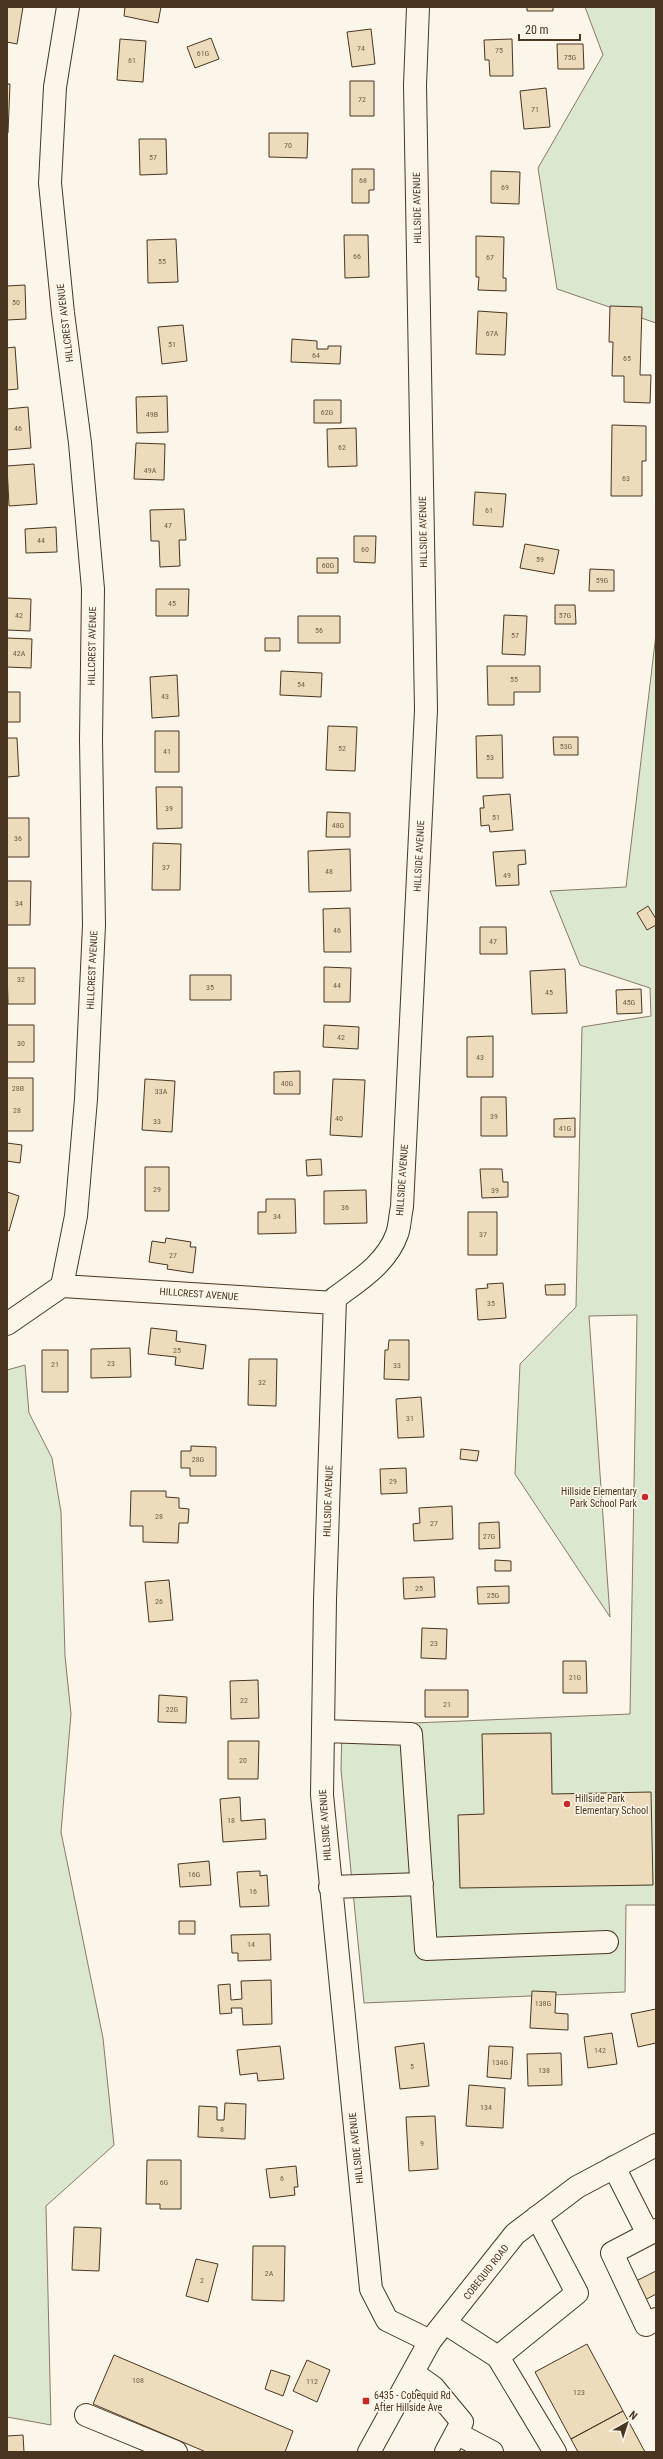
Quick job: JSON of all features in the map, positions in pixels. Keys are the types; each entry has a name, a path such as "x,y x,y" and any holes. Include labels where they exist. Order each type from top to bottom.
{"street":[{"name":"HILLCREST AVENUE","path":"68,7 55,86 50,183 63,313 80,443 93,590 91,740 94,925 86,1098 76,1216 62,1286 335,1302"},
{"name":"HILLSIDE AVENUE","path":"418,7 415,85 426,710 402,1207 397,1234 387,1252 370,1272 335,1298 325,1600 322,1795 371,2289 387,2320 430,2342"},
{"path":"7,1324 62,1286"},
{"path":"323,1731 411,1734 426,1948 608,1942"},
{"path":"330,1887 422,1884"},
{"name":"COBEQUID ROAD","path":"369,2452 430,2342 515,2234 576,2187 656,2145"},
{"path":"614,2167 652,2232 612,2253 646,2325 656,2319"},
{"path":"498,2357 577,2293 537,2218"},
{"path":"445,2323 498,2357 555,2452"},
{"path":"413,2373 433,2387 462,2422 446,2452"},
{"path":"86,2415 176,2452"},
{"path":"456,2433 492,2452"}],"green space":[{"path":"585,7 656,7 656,323 557,289 538,168 603,55"},
{"name":"Hillside Elementary Park School Park","path":"656,634 656,1905 626,1905 625,1992 364,2003 341,1770 342,1726 630,1714 637,1315 589,1316 610,1617 515,1474 520,1364 576,1307 582,1027 651,1016 650,988 580,965 550,891 626,887"},
{"path":"25,1365 29,1413 52,1458 61,1512 65,1656 71,1714 61,1832 103,2038 114,2145 46,2206 51,2425 7,2417 7,1370"}],"building":[{"path":"7,7 23,7 17,44 7,42"},
{"path":"125,7 161,7 158,23 124,16"},
{"path":"527,7 553,7 553,11 527,11"},
{"path":"371,29 375,64 352,67 347,32"},
{"path":"211,38 219,59 195,68 187,47"},
{"path":"120,39 146,41 143,82 117,80"},
{"path":"512,39 513,76 490,76 489,60 485,60 484,40"},
{"path":"557,44 583,44 584,69 558,69"},
{"path":"350,81 374,81 374,116 350,116"},
{"path":"7,84 10,84 8,133 7,133"},
{"path":"546,88 550,127 524,129 520,91"},
{"path":"269,133 308,133 307,158 269,157"},
{"path":"139,139 166,139 167,174 140,175"},
{"path":"352,169 374,169 374,190 369,190 369,203 352,203"},
{"path":"491,171 520,172 519,204 491,203"},
{"path":"344,235 368,235 369,277 345,278"},
{"path":"476,236 504,237 503,278 506,278 506,291 478,290 479,277 476,277"},
{"path":"176,239 178,282 148,283 147,240"},
{"path":"25,285 26,319 7,320 7,286"},
{"path":"610,306 642,307 640,375 651,375 650,403 624,402 624,376 612,376 613,342 609,342"},
{"path":"478,311 507,313 505,355 476,354"},
{"path":"183,325 187,361 162,364 158,327"},
{"path":"292,339 317,341 317,349 328,349 328,346 341,346 340,364 291,362"},
{"path":"15,347 18,389 7,390 7,348"},
{"path":"167,396 168,432 137,433 136,397"},
{"path":"314,400 341,400 341,423 314,423"},
{"path":"28,407 31,448 7,450 7,409"},
{"path":"612,425 646,426 646,461 642,461 642,496 611,496"},
{"path":"356,428 357,466 328,467 327,429"},
{"path":"136,443 165,444 164,480 134,479"},
{"path":"34,464 37,504 9,506 7,466"},
{"path":"475,492 506,494 503,527 473,525"},
{"path":"184,509 186,540 179,540 180,566 160,567 159,541 151,541 150,510"},
{"path":"56,527 57,552 26,553 25,529"},
{"path":"354,536 376,536 375,563 354,562"},
{"path":"525,544 559,550 554,574 520,568"},
{"path":"317,558 338,558 338,573 317,573"},
{"path":"590,569 614,570 614,591 589,591"},
{"path":"156,589 189,589 188,616 156,616"},
{"path":"7,598 31,599 30,631 7,630"},
{"path":"555,605 575,605 576,624 555,624"},
{"path":"504,615 527,616 525,655 502,654"},
{"path":"298,616 340,616 340,643 298,643"},
{"path":"7,638 32,639 31,668 7,667"},
{"path":"265,638 280,638 280,651 265,651"},
{"path":"487,666 540,666 540,692 514,692 514,705 488,705"},
{"path":"281,671 322,673 321,697 280,695"},
{"path":"177,675 179,716 152,718 150,677"},
{"path":"7,692 20,692 20,722 7,722"},
{"path":"328,726 357,727 355,771 326,770"},
{"path":"155,731 179,731 179,772 155,772"},
{"path":"502,735 503,778 477,778 476,736"},
{"path":"553,737 578,737 578,755 554,755"},
{"path":"7,738 17,738 19,776 7,777"},
{"path":"156,787 182,787 182,828 157,829"},
{"path":"510,794 513,830 490,832 489,825 481,826 480,808 484,808 483,796"},
{"path":"327,812 350,813 350,837 326,837"},
{"path":"7,818 29,818 29,857 7,857"},
{"path":"153,843 181,844 180,890 152,890"},
{"path":"350,849 351,891 309,892 308,851"},
{"path":"525,850 526,864 518,865 519,885 496,886 493,852"},
{"path":"7,881 31,881 30,925 7,925"},
{"path":"648,906 656,919 656,925 647,930 637,913"},
{"path":"350,908 351,952 324,952 323,909"},
{"path":"480,927 506,927 507,954 480,954"},
{"path":"324,967 351,968 350,1002 324,1002"},
{"path":"7,968 35,968 35,1004 8,1004"},
{"path":"565,969 567,1013 532,1014 530,971"},
{"path":"190,975 231,975 231,1000 190,1000"},
{"path":"641,989 642,1013 617,1014 616,990"},
{"path":"7,1025 34,1025 34,1062 7,1062"},
{"path":"324,1025 359,1027 358,1049 323,1047"},
{"path":"493,1036 493,1077 467,1077 467,1037"},
{"path":"300,1071 300,1094 274,1094 274,1072"},
{"path":"7,1078 33,1078 33,1131 7,1131"},
{"path":"145,1079 175,1081 172,1132 142,1130"},
{"path":"333,1079 365,1080 362,1137 330,1135"},
{"path":"481,1097 506,1097 507,1136 481,1136"},
{"path":"575,1118 575,1137 554,1137 554,1119"},
{"path":"7,1143 22,1145 20,1163 7,1161"},
{"path":"321,1159 322,1175 307,1176 306,1160"},
{"path":"145,1167 169,1167 169,1211 145,1211"},
{"path":"480,1169 502,1169 503,1182 508,1182 508,1197 482,1198"},
{"path":"366,1190 367,1223 324,1224 324,1191"},
{"path":"7,1192 19,1196 9,1231 7,1230"},
{"path":"266,1199 295,1199 296,1233 258,1234 258,1212 266,1212"},
{"path":"468,1212 497,1212 497,1255 468,1255"},
{"path":"166,1238 191,1242 190,1247 196,1247 193,1273 167,1269 168,1265 149,1262 152,1241 165,1243"},
{"path":"503,1283 506,1318 478,1320 476,1289 488,1288 487,1284"},
{"path":"565,1284 565,1295 546,1295 545,1285"},
{"path":"151,1328 177,1331 176,1341 206,1345 203,1369 175,1365 176,1357 148,1354"},
{"path":"389,1340 409,1340 409,1380 384,1379 385,1350 388,1350"},
{"path":"130,1348 131,1377 91,1378 91,1349"},
{"path":"42,1350 68,1350 68,1392 42,1392"},
{"path":"249,1359 277,1359 276,1406 248,1405"},
{"path":"421,1397 424,1437 398,1438 396,1399"},
{"path":"191,1446 216,1447 216,1476 190,1476 190,1468 181,1468 181,1451 191,1451"},
{"path":"461,1449 479,1451 477,1461 460,1459"},
{"path":"406,1468 407,1493 381,1494 380,1469"},
{"path":"131,1491 166,1491 166,1497 179,1498 179,1508 189,1509 188,1523 179,1523 178,1543 143,1542 143,1526 130,1526"},
{"path":"452,1506 453,1539 414,1541 413,1524 420,1523 419,1508"},
{"path":"499,1522 500,1548 479,1549 479,1523"},
{"path":"495,1560 511,1561 511,1571 495,1571"},
{"path":"434,1577 435,1597 404,1599 403,1578"},
{"path":"169,1580 173,1620 149,1622 145,1582"},
{"path":"509,1586 509,1603 478,1604 477,1587"},
{"path":"422,1628 447,1629 446,1659 421,1658"},
{"path":"563,1661 586,1661 587,1693 563,1693"},
{"path":"258,1680 259,1718 231,1719 230,1681"},
{"path":"425,1690 468,1690 468,1717 425,1717"},
{"path":"159,1695 187,1697 186,1723 158,1722"},
{"name":"Hillside Park Elementary School","path":"551,1733 552,1794 651,1792 653,1885 460,1888 458,1815 484,1814 482,1734"},
{"path":"228,1741 259,1741 258,1779 228,1779"},
{"path":"240,1797 241,1821 265,1819 266,1839 223,1842 220,1799"},
{"path":"209,1861 211,1885 180,1887 178,1864"},
{"path":"260,1871 260,1876 267,1875 269,1906 240,1907 237,1872"},
{"path":"179,1921 195,1921 195,1934 179,1934"},
{"path":"270,1934 271,1960 238,1961 238,1953 232,1953 231,1935"},
{"path":"271,1980 272,2024 243,2025 242,2008 231,2008 232,2013 220,2014 218,1985 230,1984 231,2000 242,1999 241,1981"},
{"path":"532,1991 556,1992 555,2013 568,2014 568,2030 530,2028"},
{"path":"656,2009 656,2043 638,2047 631,2014"},
{"path":"612,2033 617,2064 588,2068 584,2037"},
{"path":"424,2043 429,2086 400,2089 395,2047"},
{"path":"280,2046 284,2079 258,2081 257,2073 240,2075 237,2050"},
{"path":"489,2046 513,2047 511,2079 487,2077"},
{"path":"561,2053 562,2085 528,2086 527,2054"},
{"path":"469,2085 505,2088 503,2128 466,2126"},
{"path":"225,2103 246,2104 245,2139 198,2137 199,2106 217,2107 217,2120 224,2120"},
{"path":"435,2116 438,2169 409,2171 406,2117"},
{"path":"147,2160 181,2160 181,2209 160,2209 160,2204 146,2204"},
{"path":"296,2166 298,2187 294,2187 295,2195 270,2198 266,2169"},
{"path":"74,2227 101,2228 99,2271 72,2270"},
{"path":"253,2246 285,2246 284,2301 252,2300"},
{"path":"196,2259 218,2264 208,2302 186,2296"},
{"path":"656,2271 656,2294 645,2300 636,2281"},
{"path":"587,2344 623,2411 571,2439 535,2372"},
{"path":"114,2355 293,2431 285,2452 206,2452 93,2404"},
{"path":"307,2360 330,2370 317,2402 293,2391"},
{"path":"271,2370 290,2376 283,2396 265,2389"},
{"path":"623,2411 645,2452 578,2452 571,2439"},
{"path":"23,2435 24,2452 7,2452 7,2436"}],"place":[{"name":"Hillside Elementary Park School Park","path":"645,1497"},
{"name":"Hillside Park Elementary School","path":"567,1804"},
{"name":"6435 - Cobequid Rd After Hillside Ave","path":"366,2401"}]}
